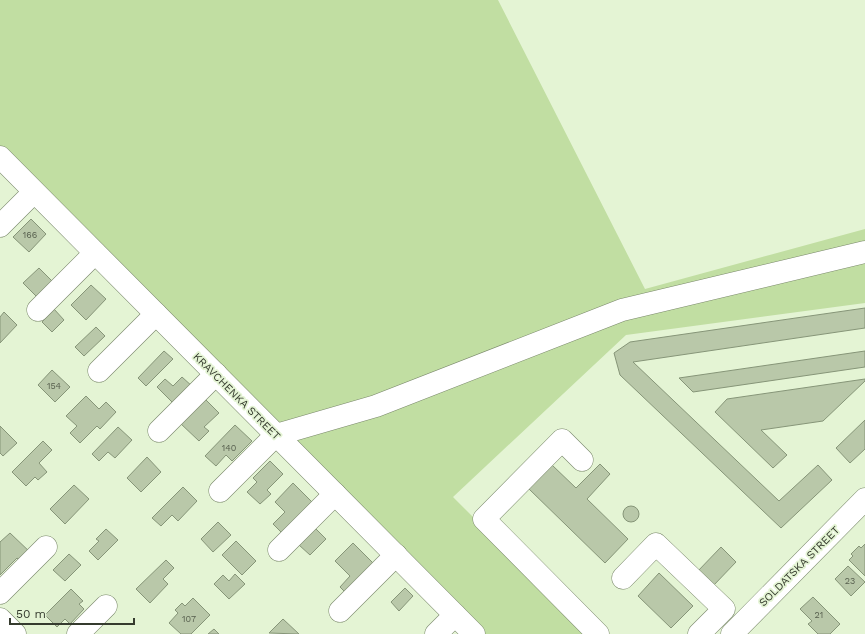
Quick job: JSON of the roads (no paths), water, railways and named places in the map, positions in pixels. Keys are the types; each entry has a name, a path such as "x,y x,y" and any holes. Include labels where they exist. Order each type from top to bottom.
{"street":[{"name":"KRAVCHENKA STREET","path":"0,157 474,634"},
{"path":"0,226 34,192"},
{"path":"220,491 276,435 376,406 622,310 865,252"},
{"path":"38,310 95,253"},
{"path":"100,371 156,314"},
{"path":"159,431 216,374"},
{"path":"582,460 562,440 484,519 598,634"},
{"path":"279,550 335,494"},
{"name":"SOLDATSKA STREET","path":"732,634 865,499"},
{"path":"623,578 656,544 724,609 699,634"},
{"path":"0,593 46,547"},
{"path":"340,611 396,555"},
{"path":"78,634 106,606"},
{"path":"436,634 455,615"},
{"path":"0,619 15,634"}]}
